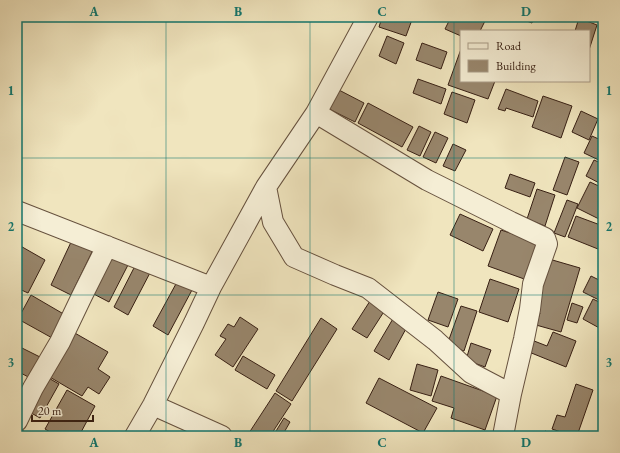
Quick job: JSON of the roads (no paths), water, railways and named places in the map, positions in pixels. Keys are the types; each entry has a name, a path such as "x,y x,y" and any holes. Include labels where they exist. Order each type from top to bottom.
{"street":[{"path":"134,436 153,405 211,287 266,187 316,114 368,17"},
{"path":"316,114 427,180 545,238 548,244 533,284 530,309 503,436"},
{"path":"266,187 273,222 294,257 368,288 435,340 471,373 511,394"},
{"path":"17,211 211,287"},
{"path":"17,421 33,388 60,342 107,246"},
{"path":"153,405 222,436"}]}
